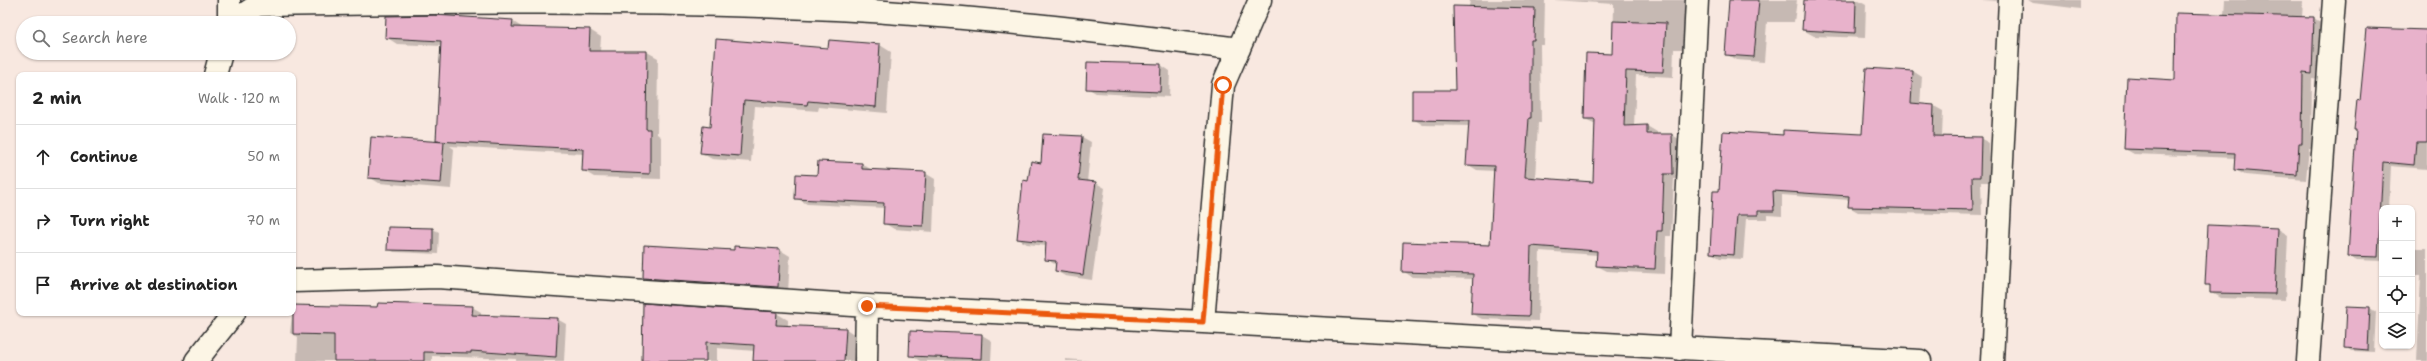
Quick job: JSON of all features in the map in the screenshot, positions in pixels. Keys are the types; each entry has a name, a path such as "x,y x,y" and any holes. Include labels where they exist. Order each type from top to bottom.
{"street":[{"path":"228,0 229,16"},
{"path":"1203,322 1223,85 1260,0"},
{"path":"1680,348 1697,0"},
{"path":"1992,361 2010,0"},
{"path":"2308,361 2334,0"},
{"path":"241,16 258,5 557,1 851,10 1032,23 1239,49"},
{"path":"216,72 219,60"},
{"path":"296,281 437,277 867,306 1203,322 1920,361"},
{"path":"866,361 867,306"},
{"path":"196,361 232,316"}],"building":[{"path":"1729,0 1759,0 1754,57 1725,55"},
{"path":"1804,0 1856,0 1855,33 1802,30"},
{"path":"1453,6 1535,8 1534,40 1531,40 1531,118 1529,118 1525,177 1593,182 1595,119 1584,119 1586,53 1612,54 1613,21 1666,23 1663,72 1626,71 1624,126 1647,125 1647,134 1672,134 1673,174 1664,174 1662,231 1657,231 1655,269 1596,266 1597,251 1531,246 1529,316 1471,314 1473,274 1402,272 1403,242 1490,245 1494,166 1466,165 1469,121 1412,120 1412,90 1455,90"},
{"path":"2176,13 2314,17 2312,74 2303,73 2302,143 2299,143 2297,175 2234,170 2235,153 2124,149 2127,77 2175,80"},
{"path":"434,15 513,20 512,27 590,29 589,51 647,51 646,129 650,129 650,174 582,171 583,149 436,141 441,41 385,38 386,16"},
{"path":"2367,28 2427,30 2427,142 2416,142 2414,165 2383,162 2381,205 2379,205 2378,257 2348,256 2356,130 2354,130 2357,100 2360,101"},
{"path":"716,39 828,48 829,40 880,44 876,107 808,101 807,105 744,100 740,156 700,153 703,126 710,127"},
{"path":"1087,62 1161,64 1160,92 1086,89"},
{"path":"1866,68 1913,71 1911,103 1934,105 1933,136 1981,137 1980,177 1972,177 1973,210 1848,207 1849,196 1773,191 1774,211 1758,211 1758,215 1737,215 1734,255 1710,253 1713,191 1719,191 1723,131 1783,135 1783,130 1862,134"},
{"path":"1043,134 1082,136 1078,180 1096,182 1083,275 1055,271 1056,261 1045,260 1046,242 1017,239 1023,180 1028,181 1031,161 1041,163"},
{"path":"371,137 444,142 441,183 368,178"},
{"path":"818,161 862,163 862,169 926,172 923,226 883,224 884,203 795,199 796,174 817,175"},
{"path":"2208,225 2278,228 2275,294 2210,293 2210,285 2205,285"},
{"path":"388,227 433,228 433,251 387,250"},
{"path":"644,245 734,250 734,246 780,249 778,287 643,278"},
{"path":"378,303 473,306 472,315 558,318 556,357 471,351 471,353 424,352 424,361 334,361 334,335 293,334 293,316 296,316 296,305 377,307"},
{"path":"643,303 777,312 776,325 846,328 844,361 753,361 754,345 706,342 706,361 642,361"},
{"path":"2347,306 2370,307 2368,350 2345,348"},
{"path":"910,331 982,334 981,359 909,356"}],"route":[{"path":"867,306 1203,322 1223,85"}]}
